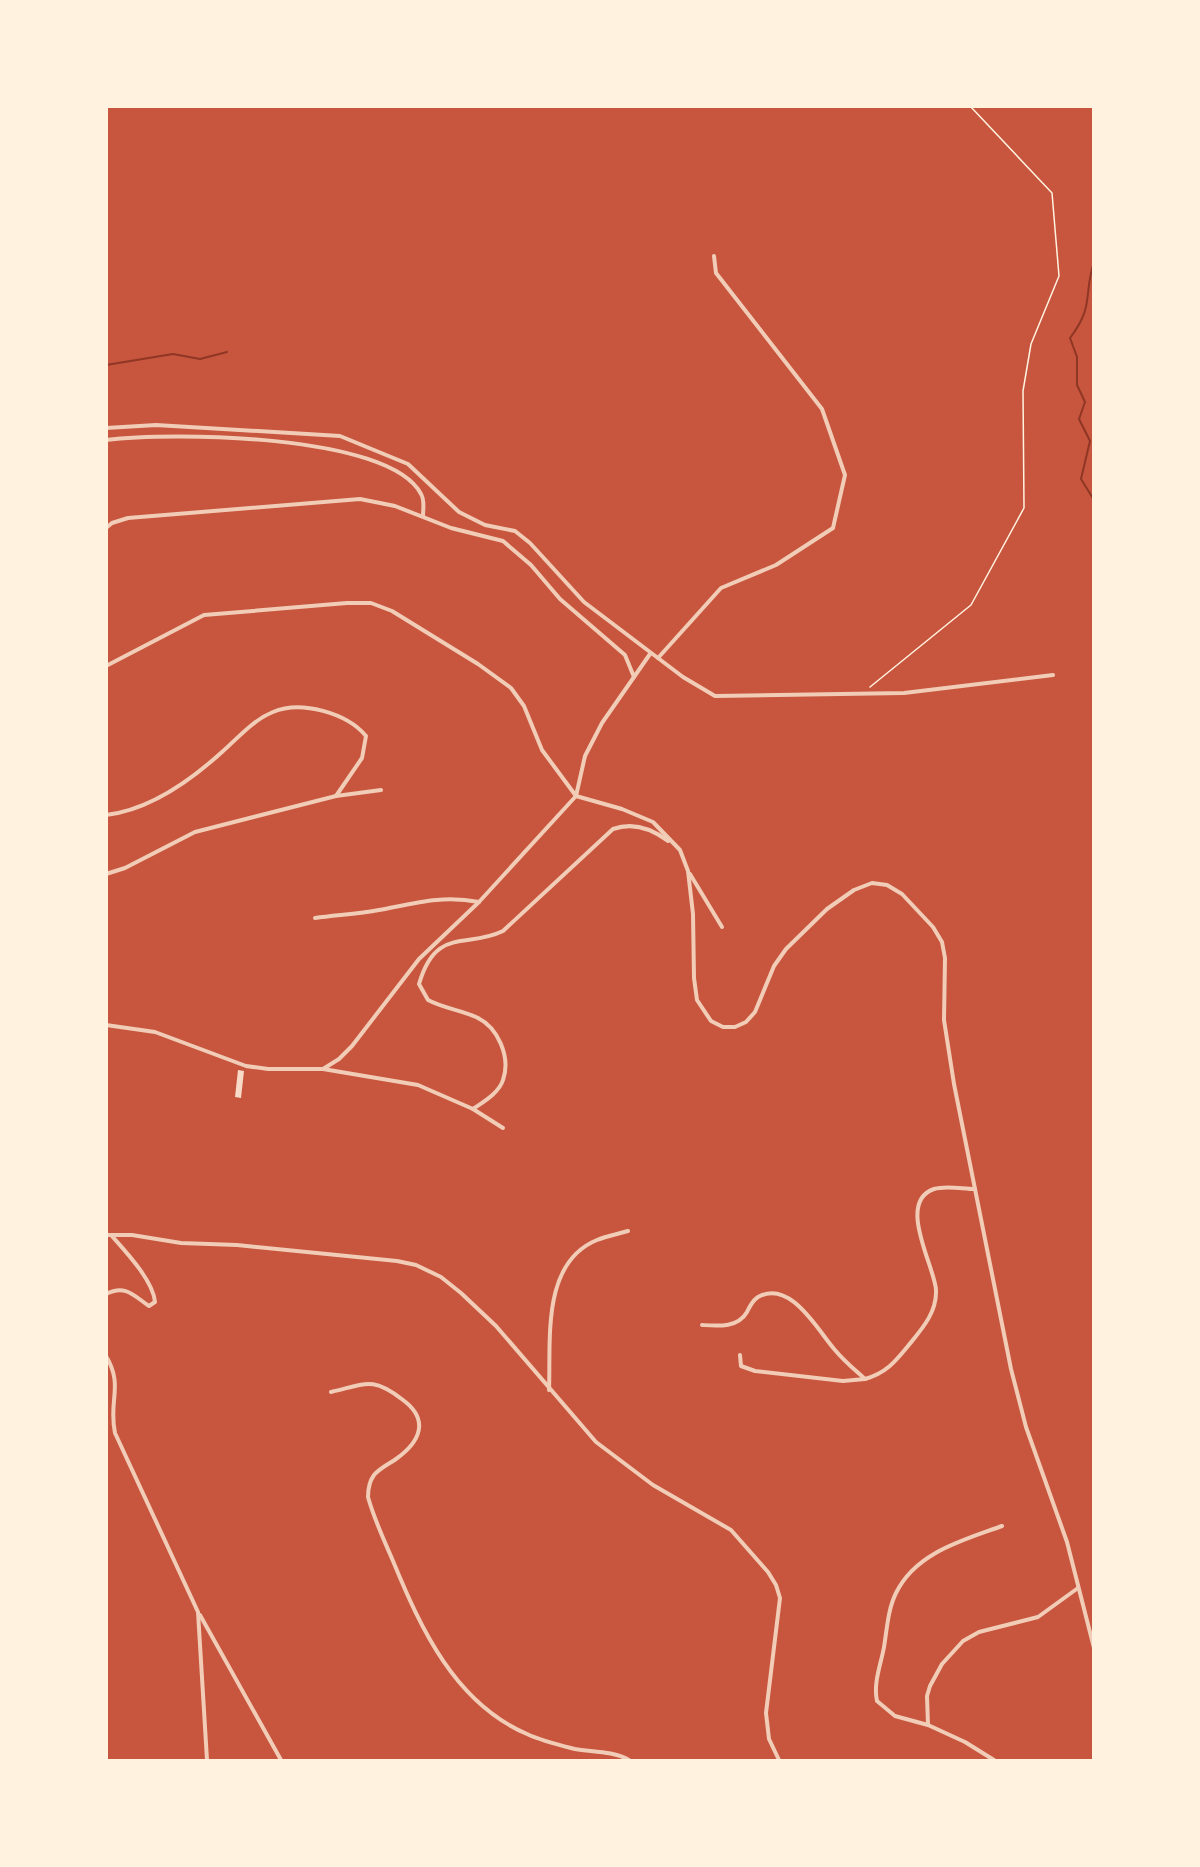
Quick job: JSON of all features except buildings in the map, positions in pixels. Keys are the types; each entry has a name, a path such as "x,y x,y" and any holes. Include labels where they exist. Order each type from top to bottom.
{"street":[{"path":"657,659 721,588 776,565 833,528 846,475 822,409 716,273 714,256"},
{"path":"106,428 156,425 340,436 408,464 459,512 485,525 515,531 530,543 584,602 650,654 715,696 904,693 1053,675"},
{"path":"106,440 164,436 277,441 318,445 361,455 387,466 412,482 422,494 423,516"},
{"path":"106,528 112,523 128,518 360,499 395,506 451,528 503,541 531,565 560,599 626,655 634,677"},
{"path":"106,666 204,615 347,603 371,603 392,611 511,688 524,706 542,750 576,796 622,809 653,822 680,850 688,871 722,927"},
{"path":"323,1069 339,1059 352,1046 419,959 479,902 576,796 585,756 602,723 650,654"},
{"path":"106,815 130,812 144,806 217,757 256,721 284,708 317,709 358,727 366,736 362,758 336,796"},
{"path":"106,874 111,874 195,832 336,796 381,790"},
{"path":"473,1109 489,1097 503,1081 504,1054 499,1038 488,1025 476,1017 428,1000 421,991 419,984 423,970 437,952 451,941 493,936 503,931 613,829 622,826 639,826 658,834 680,850"},
{"path":"688,871 693,914 694,978 697,1000 711,1021 723,1027 735,1027 746,1022 755,1012 774,966 786,949 828,909 854,890 872,884 887,885 902,894 933,927 942,942 945,958 944,1020 1011,1369 1026,1427 1067,1542 1094,1648"},
{"path":"315,918 377,910 428,899 454,897 479,902"},
{"path":"106,1025 155,1032 246,1066 268,1069 323,1069 418,1085 473,1109 503,1128"},
{"path":"740,1354 741,1366 755,1371 843,1381 866,1378 889,1369 923,1329 932,1313 936,1291 920,1237 919,1206 924,1196 934,1189 975,1189"},
{"path":"549,1390 556,1287 564,1266 579,1251 596,1240 628,1231"},
{"path":"108,1235 132,1234 181,1243 237,1245 416,1265 441,1277 496,1326 596,1442 653,1485 731,1530 773,1579 780,1598 766,1713 770,1739 779,1761"},
{"path":"106,1294 118,1289 126,1289 149,1306 155,1302 151,1289 130,1256 108,1235"},
{"path":"702,1325 733,1324 746,1314 756,1298 763,1295 783,1297 805,1312 839,1355 866,1378"},
{"path":"106,1356 116,1374 113,1421 115,1433 198,1612 281,1761"},
{"path":"331,1392 372,1383 380,1384 411,1406 418,1416 420,1427 415,1439 397,1459 373,1476 368,1488 368,1497 401,1582 424,1632 457,1680 498,1718 526,1734 575,1749 621,1756 629,1761"},
{"path":"993,1761 965,1742 928,1725 895,1716 876,1701 877,1677 888,1617 896,1593 903,1582 931,1555 950,1545 1002,1526"},
{"path":"928,1725 927,1696 930,1686 942,1664 963,1641 979,1632 1038,1617 1078,1588"},
{"path":"198,1612 207,1761"}],"path":[{"path":"862,694 971,605 1024,508 1023,391 1031,344 1059,276 1052,193 970,106"}],"waterway":[{"path":"1094,262 1086,308 1078,327 1070,338 1077,357 1077,385 1085,402 1079,419 1090,441 1081,479 1094,500"},
{"path":"106,365 173,354 200,359 227,352"}]}
